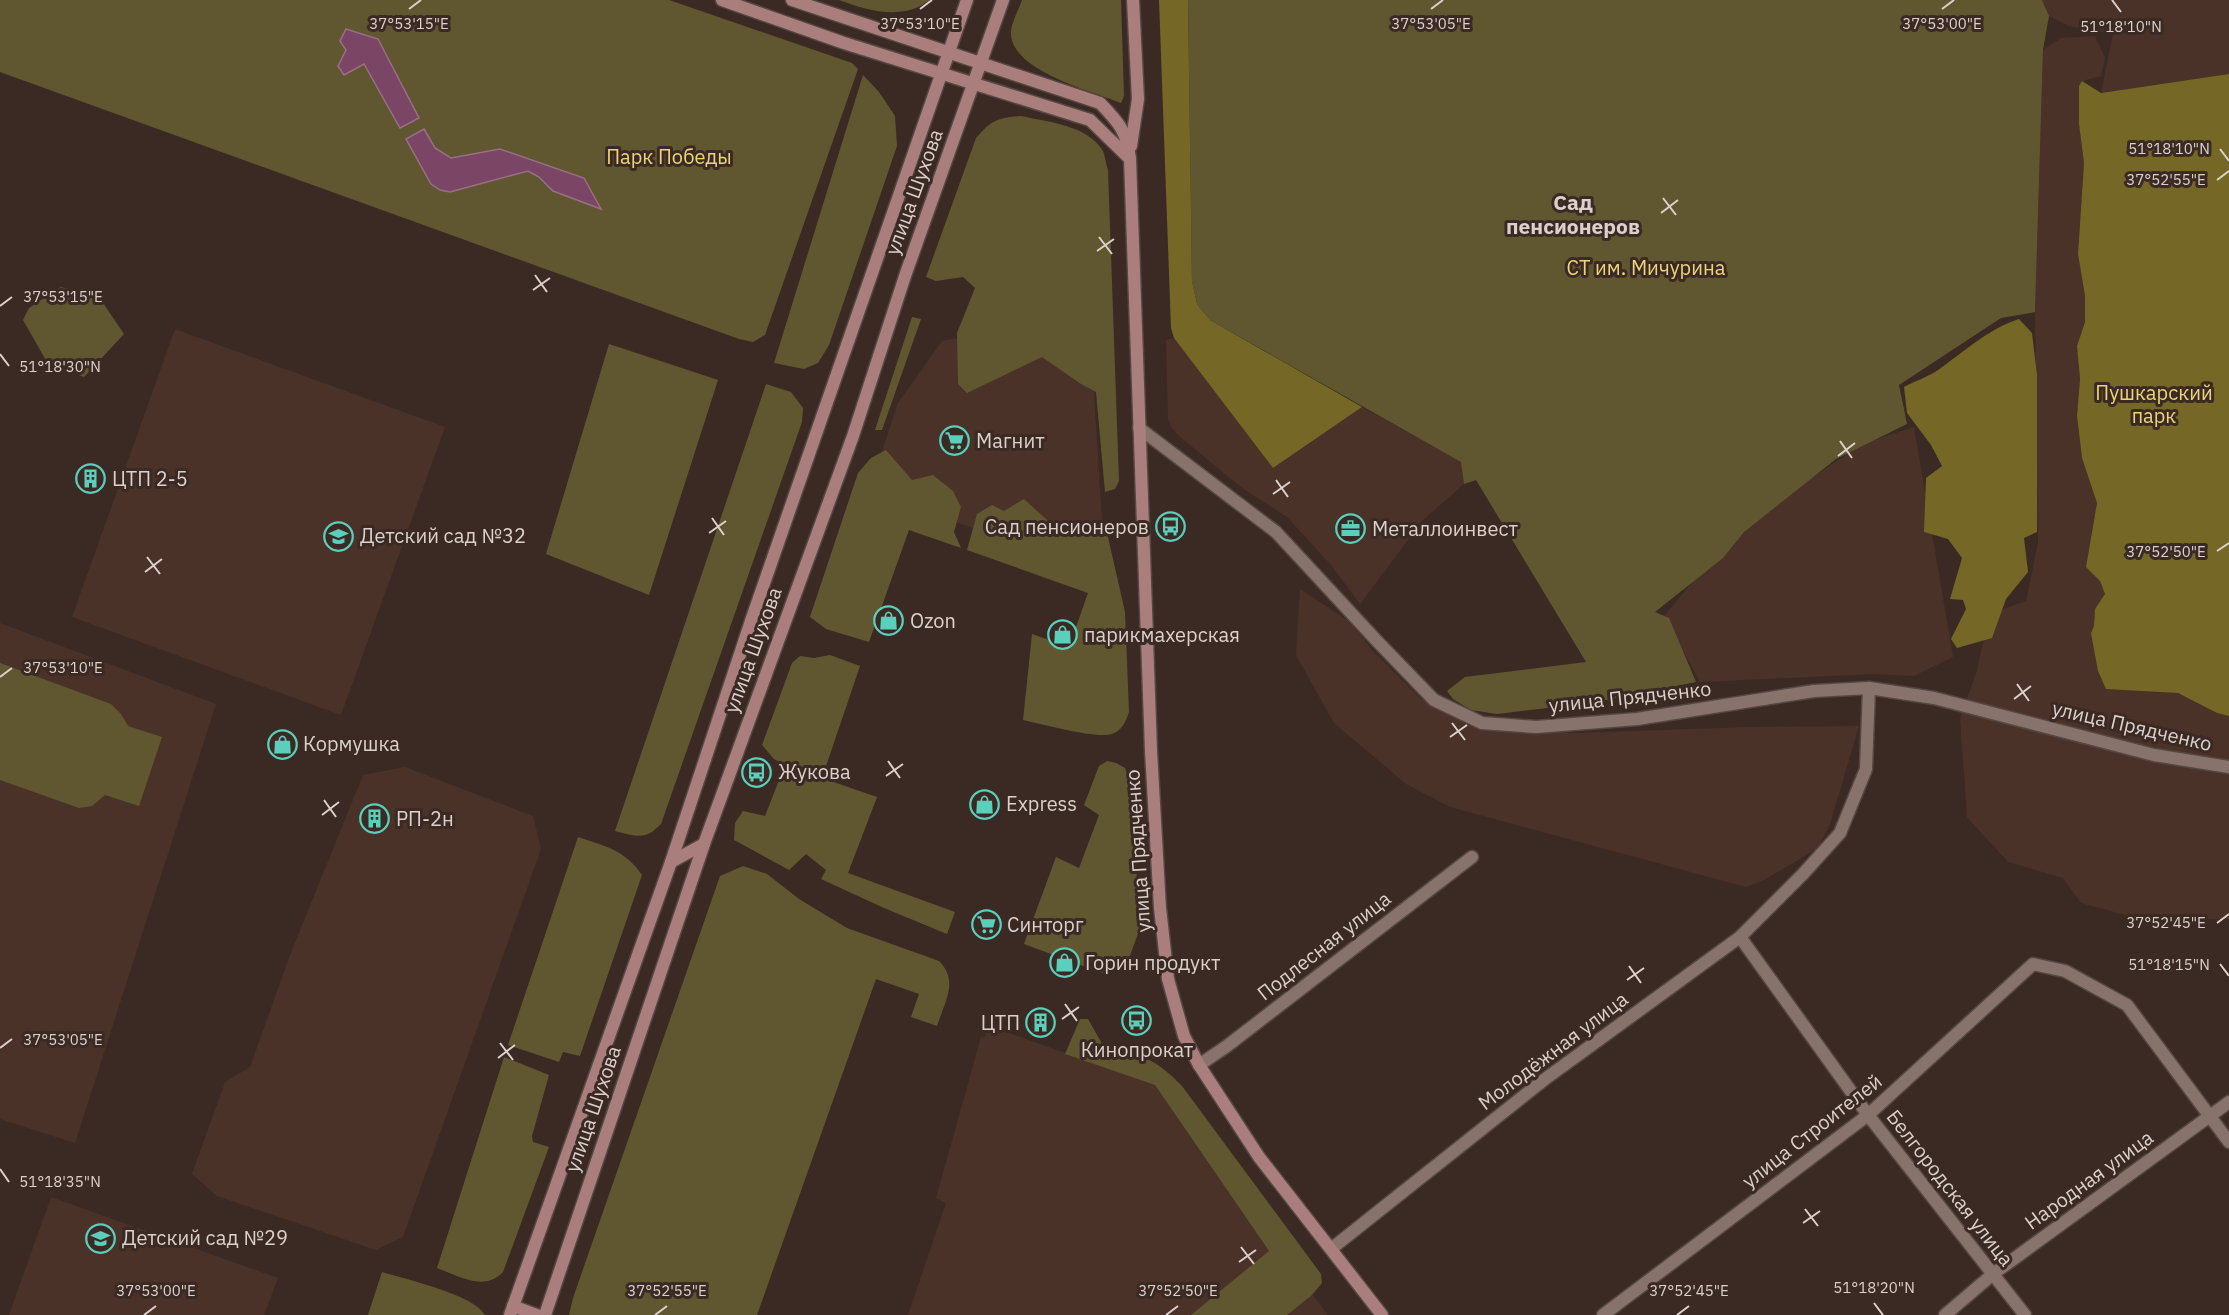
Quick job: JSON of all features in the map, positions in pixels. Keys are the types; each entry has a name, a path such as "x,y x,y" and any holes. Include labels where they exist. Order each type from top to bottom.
{"main road":[{"path":"722,0 844,43 1090,120 1130,159"},
{"path":"792,0 1100,103 1122,126 1128,142 1130,159"},
{"name":"улица Шухова","path":"512,1310 671,862 756,607 967,0"},
{"name":"улица Шухова","path":"545,1315 704,844 853,436 905,276 1003,0"},
{"path":"1130,159 1138,99 1132,0"},
{"name":"улица Прядченко","path":"1130,159 1160,908 1168,979 1184,1036 1199,1065 1259,1157 1382,1315"},
{"path":"671,862 704,844"},
{"path":"512,1310 537,1315"}],"street":[{"name":"улица Прядченко","path":"1139,428 1276,532 1434,700 1482,723 1536,727 1626,720 1814,691 1869,688 1934,698 2154,754 2229,767"},
{"name":"Молодёжная улица","path":"1331,1249 1545,1079 1740,937 1803,874 1840,833 1866,769 1869,688"},
{"name":"Подлесная улица","path":"1199,1065 1227,1046 1472,857"},
{"name":"Белгородская улица","path":"1740,937 1868,1115 2025,1315"},
{"name":"улица Строителей","path":"1603,1315 1868,1115 2033,964 2066,971 2127,1005 2210,1116"},
{"name":"Народная улица","path":"1945,1315 1993,1274 2229,1102"},
{"path":"2210,1116 2229,1142"}],"shaded area":[{"path":"2042,0 2229,0 2229,74 2101,93 2113,34 2069,26 2049,16"},
{"path":"346,29 378,39 419,118 400,128 364,64 344,75 338,66 346,50 340,41"},
{"path":"2095,36 2105,58 2101,76 2082,81 2079,86 2079,124 2084,163 2078,254 2085,296 2085,322 2077,346 2080,379 2077,416 2082,458 2097,503 2086,567 2100,581 2105,594 2095,609 2094,626 2091,633 2145,690 2178,693 2217,713 2229,716 2229,919 2140,919 2081,903 2063,878 2008,862 1967,817 1960,718 1977,671 1989,614 2026,601 2038,543 2035,312 2043,50 2061,38"},
{"path":"424,129 435,148 451,158 500,149 584,178 601,209 553,191 539,177 528,171 450,192 440,190 431,184 406,139"},
{"path":"1016,326 1092,362 1104,552 1086,567 895,501 875,472 898,403 942,341"},
{"path":"175,329 445,427 341,715 72,617"},
{"path":"1174,338 1273,468 1362,407 1462,462 1464,484 1423,520 1360,604 1332,566 1287,517 1242,488 1171,427 1168,419 1166,340"},
{"path":"1914,427 1953,657 1914,676 1873,674 1700,682 1664,616 1737,529 1862,444"},
{"path":"1300,589 1350,622 1373,651 1421,699 1479,728 1577,733 1859,726 1830,824 1818,848 1764,880 1746,887 1450,807 1406,784 1334,723 1296,655"},
{"path":"0,623 216,704 75,1143 0,1119"},
{"path":"405,767 533,816 541,849 403,1237 376,1250 217,1196 192,1174 225,1082 250,1067 290,955 363,775"},
{"path":"989,1026 1155,1085 1269,1251 1294,1271 1328,1315 908,1315 946,1203 936,1198 981,1037 984,1038"},
{"name":"Детский сад №29","path":"51,1197 278,1278 264,1315 9,1315"}],"green space":[{"name":"Парк Победы","path":"0,0 669,0 852,63 858,69 765,335 753,342 739,339 0,72"},
{"path":"839,0 930,0 908,10 885,12 862,8"},
{"path":"1022,0 1121,0 1124,96 1121,103 1054,77 1023,57 1014,45 1011,31"},
{"path":"1159,0 1188,0 1192,281 1197,304 1210,320 1362,407 1273,468 1174,338 1171,328"},
{"name":"СТ им. Мичурина","path":"1188,0 2042,0 2049,16 2043,50 2035,312 2001,318 1899,385 1907,424 1836,459 1744,532 1723,558 1655,612 1669,618 1696,682 1591,703 1497,714 1471,710 1453,699 1447,691 1465,677 1586,662 1476,480 1464,484 1461,462 1210,320 1197,304 1192,281"},
{"name":"Пушкарский парк","path":"2229,74 2229,716 2217,713 2178,693 2106,689 2098,671 2091,633 2094,626 2095,609 2105,594 2100,581 2086,567 2097,503 2082,458 2077,416 2080,379 2077,346 2085,322 2085,296 2078,254 2084,163 2079,124 2079,86 2082,81 2101,93"},
{"path":"863,75 879,92 895,116 897,146 829,345 818,363 804,369 774,363"},
{"path":"1021,116 1066,126 1088,135 1103,151 1108,170 1119,481 1115,489 1105,492 1096,392 1042,357 967,393 958,384 957,333 975,288 963,277 936,281 926,277 976,138 986,127 996,121"},
{"path":"61,287 101,300 124,334 84,377 47,362 23,320 29,308"},
{"path":"912,317 921,319 882,430 875,430"},
{"path":"2019,319 2032,333 2037,375 2037,532 2024,538 2028,572 2006,599 1992,638 1957,648 1951,639 1966,609 1963,600 1950,599 1962,558 1948,539 1924,532 1926,478 1942,466 1931,445 1907,413 1904,387 1934,372 1997,329"},
{"path":"609,344 718,380 649,595 546,554"},
{"path":"766,384 791,392 803,408 802,422 661,824 650,833 640,836 615,831"},
{"path":"886,450 912,480 933,475 953,491 961,507 954,532 961,548 909,530 869,642 826,629 810,617 858,473 871,458"},
{"path":"1024,499 1059,531 1083,525 1108,537 1125,612 1129,712 1121,728 1115,733 1104,735 1082,733 1023,720 1032,634 1069,647 1088,593 967,550 977,514 992,505 1004,511"},
{"path":"830,655 860,666 822,778 877,797 848,873 955,912 947,934 821,879 826,870 806,854 789,870 734,840 735,823 743,811 765,816 785,765 774,759 762,745 792,663 800,656 814,658"},
{"path":"0,663 111,704 128,726 162,737 139,806 105,795 92,806 79,808 0,780"},
{"path":"1107,761 1125,768 1133,791 1139,931 1125,969 1105,974 1024,944 1056,857 1079,868 1099,815 1084,805 1099,766"},
{"path":"578,837 606,846 621,854 642,875 580,1056 563,1052 559,1062 508,1045"},
{"path":"743,866 767,874 799,899 847,928 939,961 945,969 949,984 937,1026 911,1017 919,994 876,979 757,1315 569,1315 720,876"},
{"path":"1080,1019 1088,1019 1109,1056 1122,1049 1140,1055 1162,1068 1182,1086 1321,1274 1322,1283 1312,1295 1287,1315 1191,1315 1269,1251 1155,1085 1065,1054"},
{"path":"504,1057 549,1075 532,1136 533,1142 549,1147 503,1272 496,1278 480,1282 437,1268"},
{"path":"382,1272 454,1294 479,1308 485,1315 368,1315"}],"place":[{"name":"Магнит","path":"955,441"},
{"name":"ЦТП 2-5","path":"91,479"},
{"name":"Сад пенсионеров","path":"1170,527"},
{"name":"Металлоинвест","path":"1351,529"},
{"name":"Детский сад №32","path":"339,536"},
{"name":"Ozon","path":"889,621"},
{"name":"парикмахерская","path":"1063,635"},
{"name":"Кормушка","path":"282,744"},
{"name":"Жукова","path":"757,772"},
{"name":"Express","path":"985,804"},
{"name":"РП-2н","path":"375,819"},
{"name":"Синторг","path":"986,925"},
{"name":"Горин продукт","path":"1064,963"},
{"name":"Кинопрокат","path":"1137,1020"},
{"name":"ЦТП","path":"1041,1023"},
{"name":"Детский сад №29","path":"101,1238"}],"district":[{"name":"Сад пенсионеров","path":"1573,215"}]}
